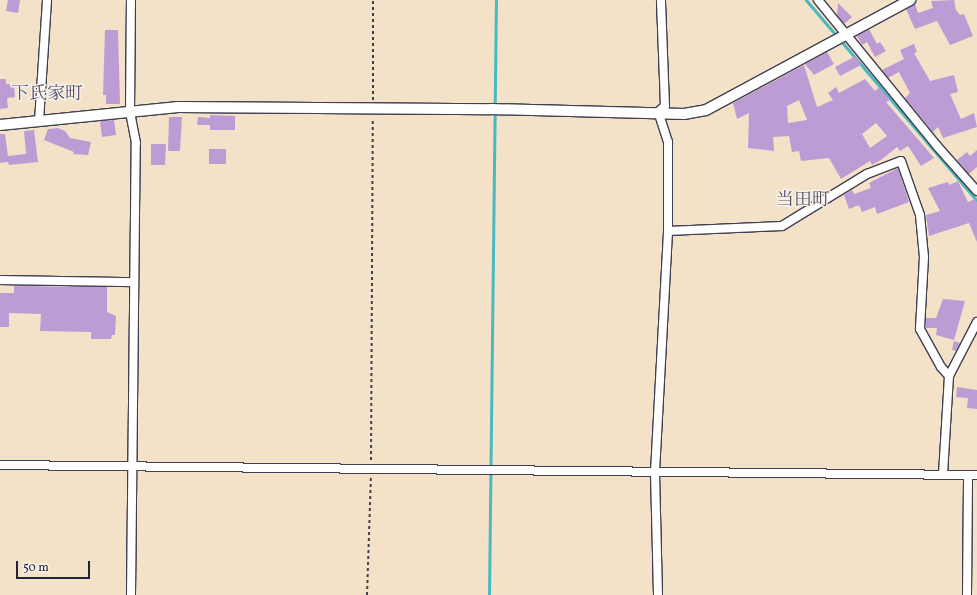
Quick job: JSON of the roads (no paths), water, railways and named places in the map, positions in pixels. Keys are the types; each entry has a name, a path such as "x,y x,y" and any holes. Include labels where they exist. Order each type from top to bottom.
{"street":[{"path":"39,121 47,0"},
{"path":"131,595 136,143 130,111 132,0"},
{"path":"658,112 664,106 662,0"},
{"path":"818,0 937,146 977,191"},
{"path":"0,125 178,107 496,109 658,112 684,114 706,110 910,0"},
{"path":"658,112 668,142 668,231 654,472 658,595"},
{"path":"668,231 782,226 867,174 901,161 920,215 924,257 920,329 941,367 949,376"},
{"path":"0,280 134,282"},
{"path":"943,474 949,376 977,322"},
{"path":"0,464 977,475"},
{"path":"967,595 968,475"}],"waterway":[{"path":"489,595 496,0"},
{"path":"806,0 977,201"}],"district":[{"name":"下氏家町","path":"47,95"},
{"name":"当田町","path":"803,201"}]}
